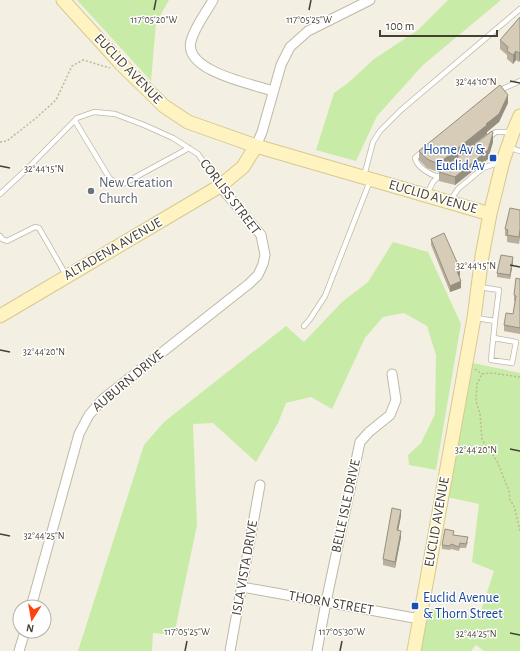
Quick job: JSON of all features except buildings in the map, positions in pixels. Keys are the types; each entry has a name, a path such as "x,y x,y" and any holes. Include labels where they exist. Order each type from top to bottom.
{"main road":[{"name":"EUCLID AVENUE","path":"63,0 121,64 164,106 180,117 199,126 256,146 490,214 482,256 474,318 414,651"},
{"path":"490,214 503,161 514,149 513,132 520,116"},
{"name":"ALTADENA AVENUE","path":"0,316 220,186 243,167 256,146"}],"street":[{"path":"213,0 194,32 191,40 190,49 193,56 210,69 228,78 273,91"},
{"path":"256,146 262,132 281,65 290,47 308,30 370,0"},
{"name":"CORLISS STREET","path":"220,186 261,235 265,255 264,264 258,275 250,283"},
{"name":"AUBURN DRIVE","path":"33,599 79,434 89,415 103,399 250,283"},
{"name":"BELLE ISLE DRIVE","path":"317,651 360,442 369,432 390,415 396,400 392,374"},
{"name":"ISLA VISTA DRIVE","path":"230,651 260,486"},
{"name":"THORN STREET","path":"242,587 420,619"},
{"path":"19,651 23,639"}],"lane":[{"path":"304,326 325,296 367,178 373,142 380,131 401,110 520,9"},
{"path":"496,92 520,81"},
{"name":"CORLISS STREET","path":"0,194 75,120 94,112 115,114 144,124 173,138 198,154 220,186"},
{"path":"75,120 110,178 121,185 189,148"},
{"path":"484,141 496,132 513,132"},
{"path":"428,146 414,160 425,171 438,177"},
{"path":"449,203 458,189 483,168 503,161"},
{"path":"426,195 433,182 449,168"},
{"path":"0,236 7,241 35,227 38,228 66,276"},
{"path":"479,287 499,290 491,360 512,363 516,342 494,338"},
{"path":"474,318 495,321"}],"path":[{"path":"0,142 7,141 56,100 72,66 83,60 112,68 121,64"},
{"path":"520,376 492,373 482,374 477,384 476,401 480,414 482,440 497,461 509,491 510,500 514,506 520,530"}],"green space":[{"path":"77,0 169,0 156,23 151,81"},
{"path":"448,0 501,0 423,65 377,116 356,161 316,150 334,93 348,83 374,59 418,30"},
{"path":"393,242 428,252 461,324 436,470 409,465 408,455 421,443 435,414 436,355 427,326 404,313 383,317 365,338 332,409 311,397 286,403 278,423 256,462 213,423 193,424 197,525 174,635 153,633 152,651 78,651 144,445 164,422 286,326 304,342 342,302 368,282"},
{"path":"473,363 520,373 520,651 484,651 476,645 471,651 420,651 426,608 479,617 494,571 472,562 479,504 447,497"}],"place":[{"name":"Home Av & Euclid Av","path":"493,158"},
{"name":"New Creation Church","path":"91,191"},
{"name":"Euclid Avenue & Thorn Street","path":"415,606"}]}
